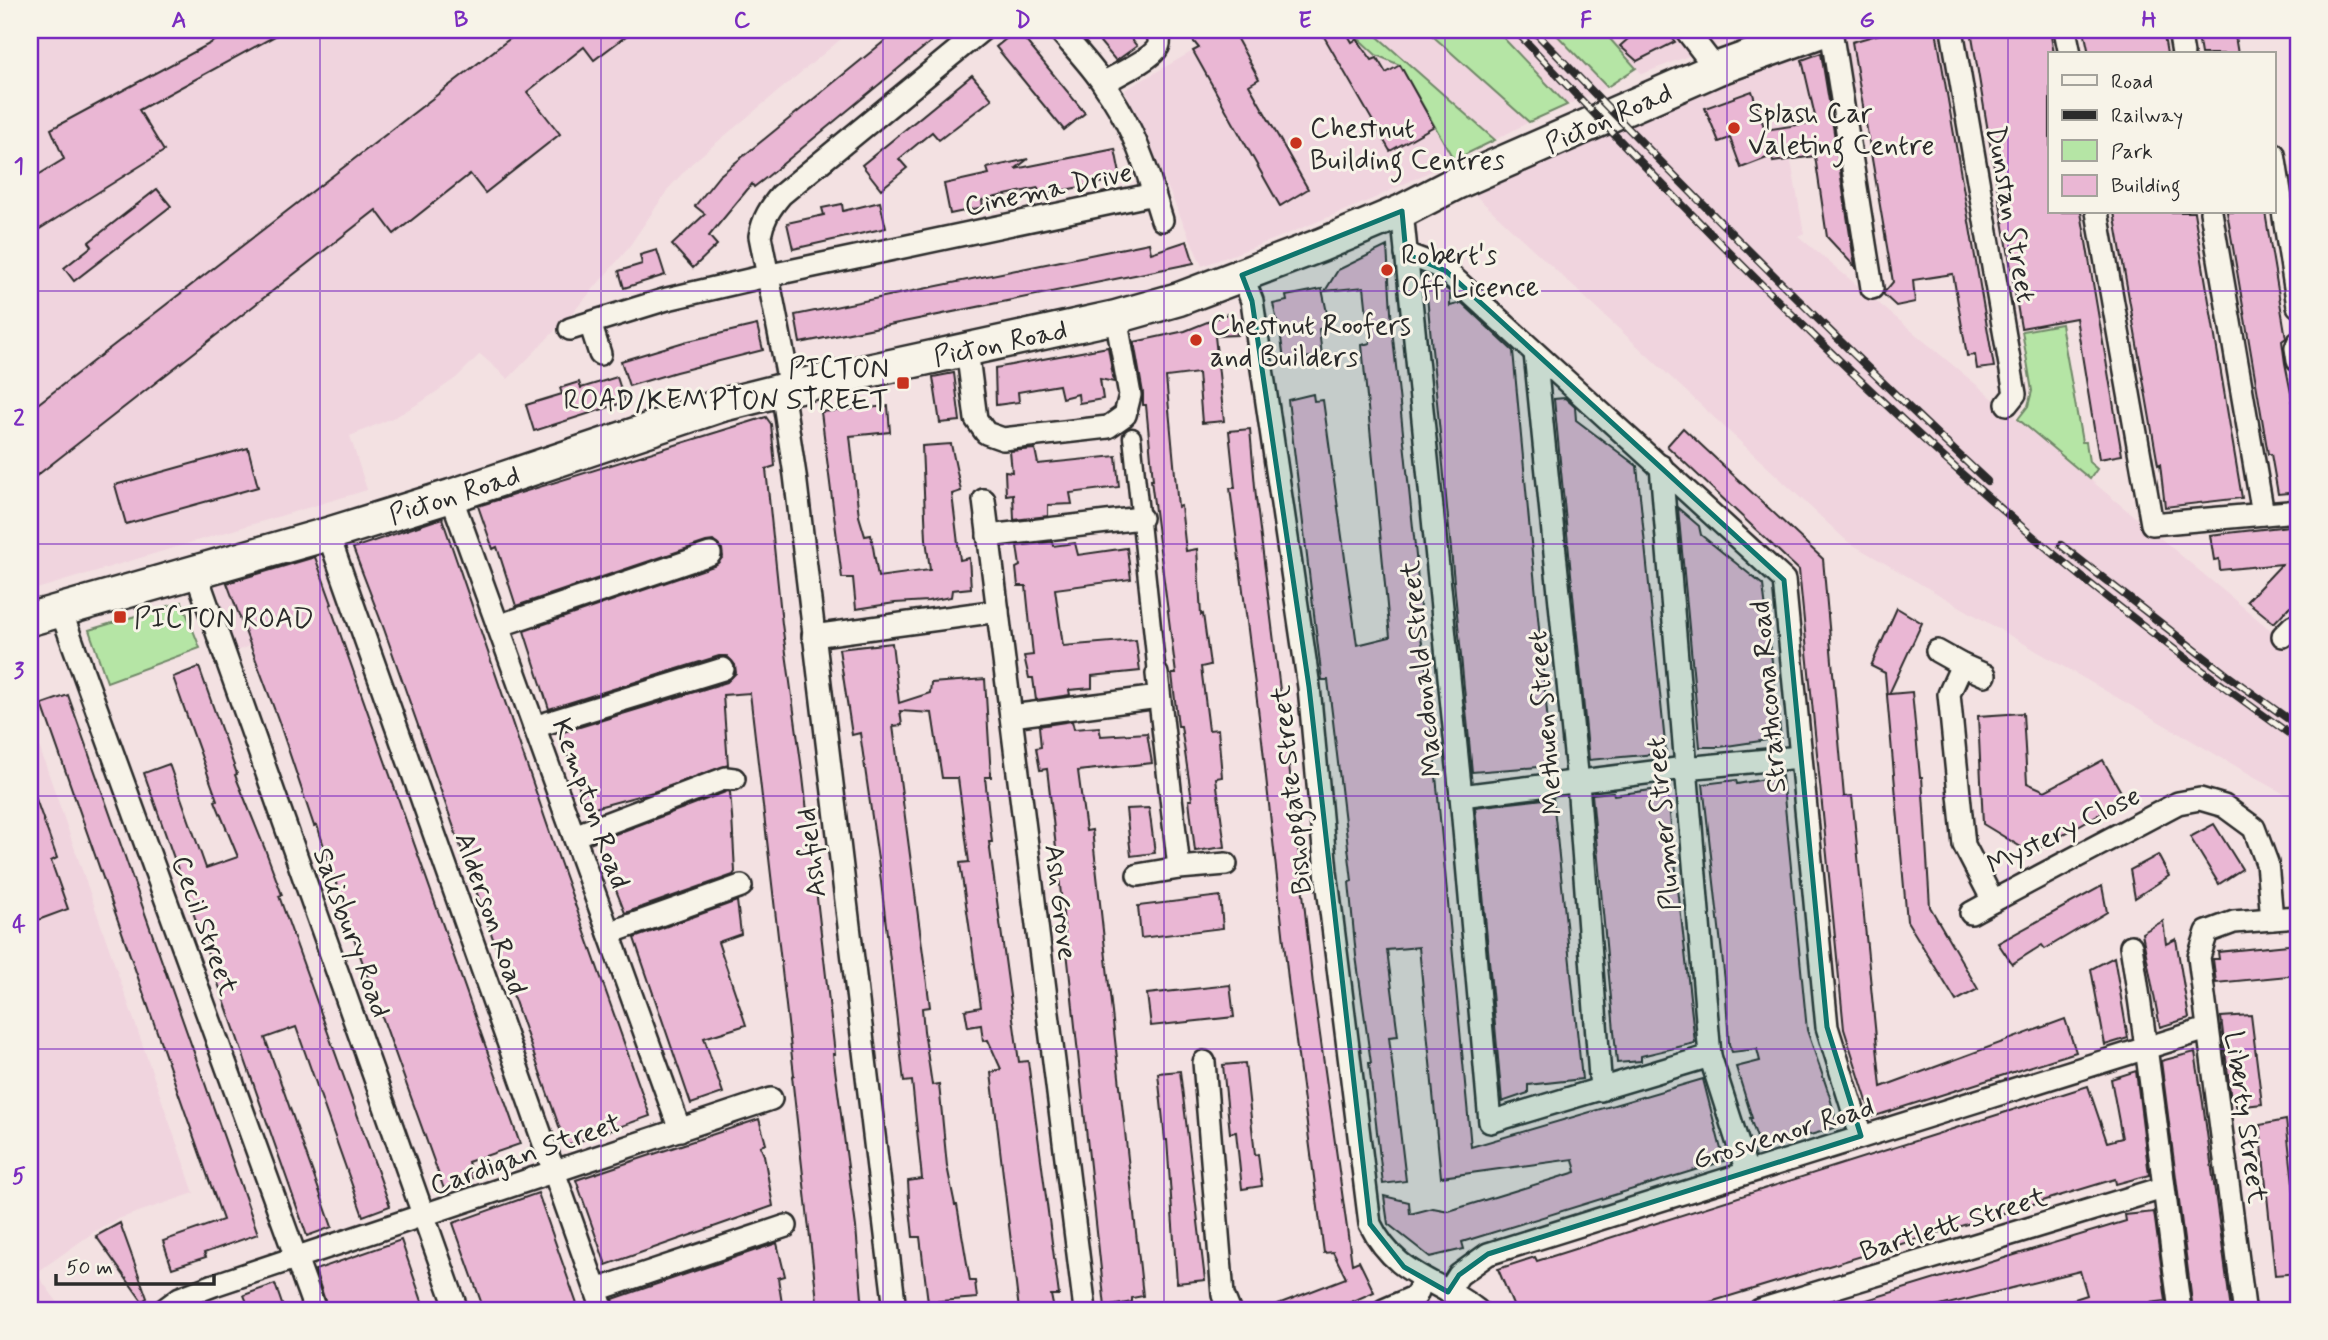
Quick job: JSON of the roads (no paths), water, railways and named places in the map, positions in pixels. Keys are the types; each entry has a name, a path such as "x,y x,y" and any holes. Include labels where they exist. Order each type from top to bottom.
{"main road":[{"name":"Picton Road","path":"30,619 197,573 451,496 722,405 1116,317 1179,299 1402,211 1457,183 1716,69 1824,30"}],"street":[{"path":"786,389 760,236 763,221 781,195 982,30"},
{"name":"Cinema Drive","path":"600,355 580,326 667,299 766,276 1154,194 1146,168 1124,118 1103,83 1059,30"},
{"path":"1103,83 1152,54 1158,46 1156,30"},
{"path":"1686,30 1716,69"},
{"path":"1831,30 1872,288"},
{"name":"Dunstan Street","path":"1952,30 2015,394 2007,404"},
{"path":"2065,30 2070,52"},
{"path":"2179,30 2183,52"},
{"path":"2276,167 2298,306"},
{"path":"1154,194 1162,220"},
{"name":"Macdonald Street","path":"1402,211 1461,796 1490,1122 1601,1090"},
{"path":"2097,214 2152,524 2298,511"},
{"path":"2210,214 2263,514"},
{"name":"Strathcona Road","path":"1406,254 1446,271 1784,580 1827,1027 1861,1136"},
{"name":"Bishopgate Street","path":"1242,275 1252,300 1309,687 1327,884 1370,1224 1390,1254 1404,1267 1477,1310"},
{"path":"967,349 976,419 986,433 1003,439 1108,427 1125,415 1130,395 1116,317"},
{"path":"2298,343 2298,361"},
{"name":"Methuen Street","path":"1535,353 1578,783 1601,1090"},
{"name":"Ashfield","path":"786,389 813,636 895,1310"},
{"path":"1132,437 1178,868"},
{"name":"Plumer Street","path":"1661,466 1710,1056 1747,1172"},
{"name":"Kempton Road","path":"451,496 680,1130"},
{"name":"Ash Grove","path":"984,500 1085,1310"},
{"path":"988,536 1141,518"},
{"name":"Alderson Road","path":"328,534 599,1300"},
{"path":"498,626 710,554"},
{"name":"Salisbury Road","path":"197,573 457,1310"},
{"name":"Cecil Street","path":"61,611 315,1310"},
{"path":"813,636 998,611"},
{"path":"1937,651 1985,675"},
{"name":"Mystery Close","path":"1962,665 1949,694 1964,845 1993,901 2178,803 2200,799 2224,806 2254,828 2267,863 2272,919"},
{"path":"534,727 723,669"},
{"path":"1011,716 1159,697"},
{"path":"1461,796 1685,768 1801,757"},
{"path":"574,836 726,778 734,779"},
{"path":"1138,875 1226,864"},
{"path":"609,933 741,886"},
{"path":"1971,913 1993,901"},
{"path":"2272,919 2298,917"},
{"name":"Liberty Street","path":"2246,1310 2199,957 2207,932 2234,922 2272,919"},
{"path":"2131,946 2148,1049 2180,1310"},
{"name":"Grosvenor Road","path":"1448,1292 1459,1275 1488,1254 2207,1029"},
{"path":"1601,1090 1710,1056"},
{"path":"1204,1062 1223,1295 1228,1310"},
{"name":"Cardigan Street","path":"164,1310 180,1298 771,1099"},
{"name":"Bartlett Street","path":"1760,1310 2163,1188"},
{"path":"599,1300 786,1226"},
{"path":"1384,1310 1416,1296 1423,1279"}],"railway":[{"path":"1515,30 1713,236 1918,434 2061,560 2178,652 2298,740"},
{"path":"1533,30 1757,259 1987,481"},
{"path":"2061,545 2227,675 2298,726"}],"place":[{"name":"Splash Car Valeting Centre","path":"1734,128"},
{"name":"Chestnut Building Centres","path":"1296,143"},
{"name":"Robert's Off Licence","path":"1387,270"},
{"name":"Chestnut Roofers and Builders","path":"1196,340"},
{"name":"PICTON ROAD/KEMPTON STREET","path":"903,383"},
{"name":"PICTON ROAD","path":"120,617"}]}
